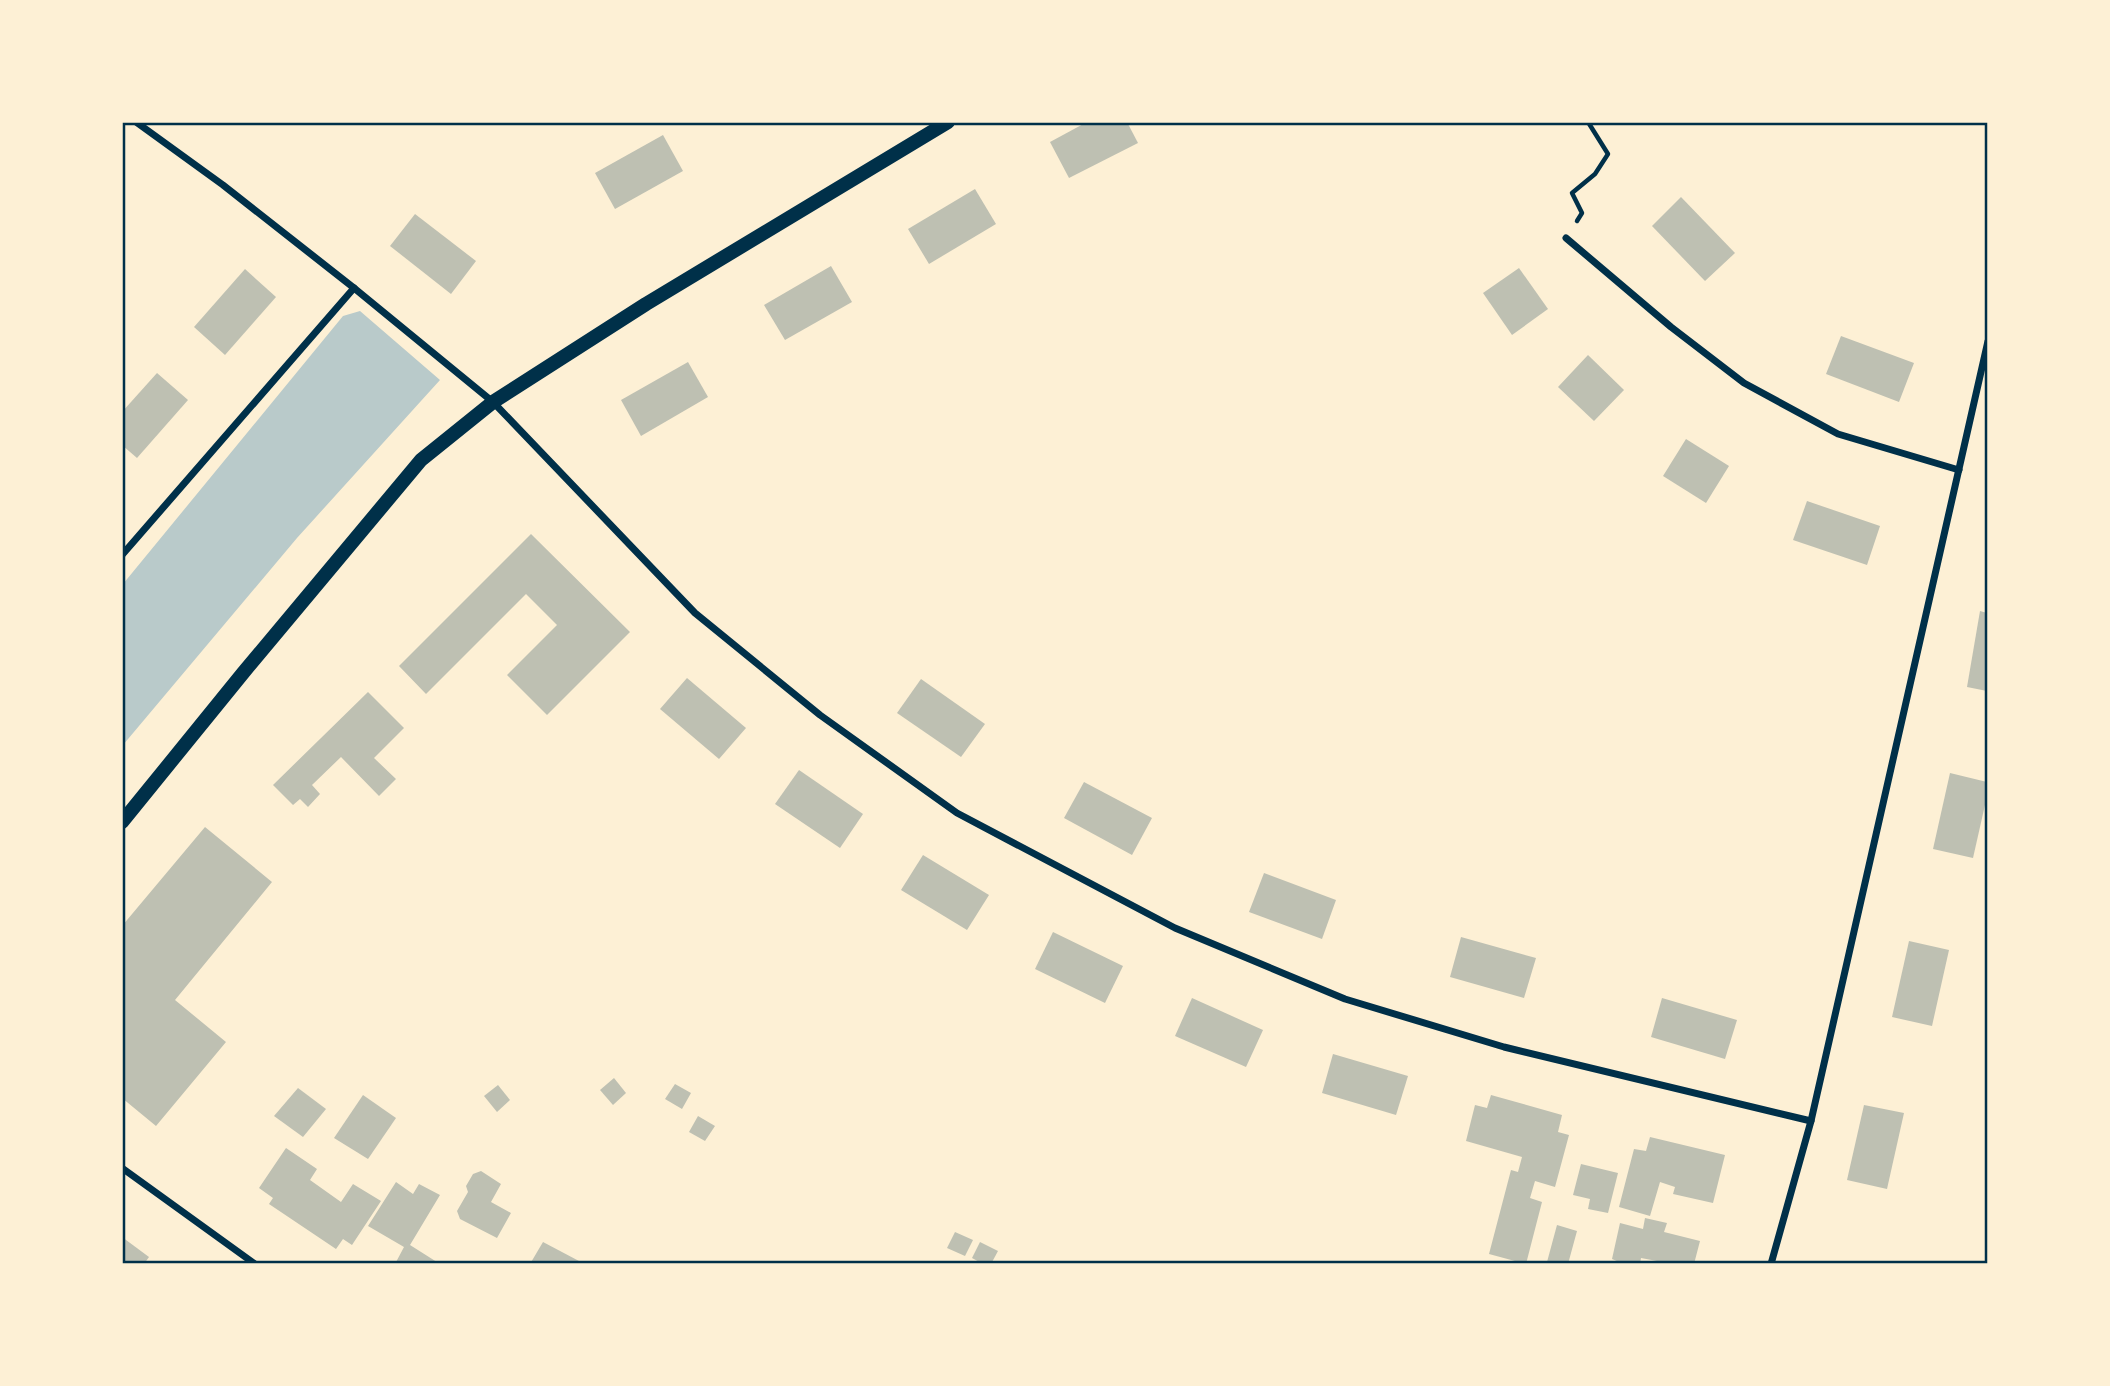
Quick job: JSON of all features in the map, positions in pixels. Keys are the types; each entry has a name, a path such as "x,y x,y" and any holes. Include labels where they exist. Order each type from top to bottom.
{"main road":[{"path":"122,822 421,460 493,402 646,304 948,122"}],"street":[{"path":"136,122 223,185 493,402 695,613 820,715 957,813 1175,929 1345,999 1504,1047 1811,1121"},
{"path":"1566,238 1671,327 1744,383 1838,434 1959,470"},
{"path":"122,555 354,288"},
{"path":"1771,1264 1811,1121 1987,341"},
{"path":"122,1168 255,1264"}],"path":[{"path":"1566,238 1582,213 1572,193 1595,174 1608,154 1588,122"}],"shaded area":[{"path":"360,311 440,380 297,538 123,745 123,584 343,316"}],"building":[{"path":"1087,122 1127,122 1138,143 1069,178 1050,142"},
{"path":"663,135 683,171 615,209 595,173"},
{"path":"975,189 996,224 929,264 908,229"},
{"path":"1681,197 1735,253 1705,281 1652,226"},
{"path":"415,214 476,261 451,294 390,246"},
{"path":"831,266 852,302 785,340 764,305"},
{"path":"1519,268 1548,309 1512,335 1483,293"},
{"path":"245,269 276,297 225,355 194,327"},
{"path":"1841,336 1914,363 1899,402 1826,374"},
{"path":"1588,355 1624,390 1594,421 1558,387"},
{"path":"688,362 708,397 641,436 621,400"},
{"path":"157,373 188,400 137,458 122,445 122,412"},
{"path":"1686,439 1729,466 1706,503 1663,476"},
{"path":"1807,501 1880,526 1867,565 1793,540"},
{"path":"531,534 630,632 547,715 507,675 557,625 526,594 426,694 399,666"},
{"path":"1980,611 1987,613 1987,691 1967,687"},
{"path":"687,678 746,728 719,759 660,709"},
{"path":"921,679 985,724 961,757 897,713"},
{"path":"368,692 404,728 374,758 396,779 379,796 341,757 312,785 320,794 308,807 300,799 293,805 273,785"},
{"path":"799,770 863,814 840,848 775,804"},
{"path":"1950,773 1987,782 1987,796 1973,858 1933,849"},
{"path":"1084,782 1152,818 1132,855 1064,818"},
{"path":"205,827 272,882 175,1000 226,1042 156,1126 122,1098 122,926"},
{"path":"923,855 989,895 967,930 901,890"},
{"path":"1264,873 1336,900 1322,939 1249,912"},
{"path":"1053,932 1123,966 1105,1003 1035,969"},
{"path":"1461,937 1536,958 1524,998 1450,977"},
{"path":"1909,941 1949,950 1932,1026 1892,1017"},
{"path":"1192,998 1263,1030 1246,1067 1175,1036"},
{"path":"1662,998 1737,1020 1725,1059 1651,1037"},
{"path":"1333,1054 1408,1076 1396,1115 1322,1093"},
{"path":"614,1078 626,1093 613,1105 600,1090"},
{"path":"675,1084 691,1093 682,1109 665,1099"},
{"path":"498,1085 510,1100 497,1112 484,1096"},
{"path":"298,1088 326,1109 303,1137 274,1116"},
{"path":"363,1095 396,1118 368,1159 334,1138"},
{"path":"1491,1095 1562,1115 1558,1132 1569,1135 1555,1187 1535,1181 1530,1198 1542,1202 1526,1264 1489,1254 1511,1170 1518,1172 1522,1157 1466,1141 1475,1105 1487,1108"},
{"path":"1864,1105 1904,1113 1887,1189 1847,1180"},
{"path":"698,1116 715,1126 705,1141 689,1132"},
{"path":"1650,1137 1725,1155 1713,1203 1673,1194 1675,1187 1660,1182 1650,1216 1619,1207 1634,1149 1646,1151"},
{"path":"286,1148 317,1169 310,1180 341,1202 353,1184 381,1201 352,1245 343,1239 336,1249 269,1204 273,1198 259,1188"},
{"path":"1581,1164 1618,1173 1608,1213 1588,1209 1590,1199 1573,1195"},
{"path":"481,1171 501,1184 491,1202 511,1213 497,1238 460,1219 457,1211 468,1192 466,1186 473,1174"},
{"path":"396,1182 413,1194 419,1184 440,1195 410,1245 440,1264 395,1264 404,1247 368,1226"},
{"path":"1645,1218 1667,1223 1664,1232 1700,1241 1694,1264 1656,1264 1657,1261 1641,1258 1640,1264 1624,1264 1612,1259 1620,1223 1643,1229"},
{"path":"1557,1225 1577,1231 1568,1264 1547,1262"},
{"path":"955,1232 973,1240 965,1256 947,1248"},
{"path":"122,1237 149,1257 144,1264 122,1264"},
{"path":"543,1242 579,1261 578,1264 530,1264"},
{"path":"980,1242 998,1251 991,1264 983,1264 972,1258"}]}
